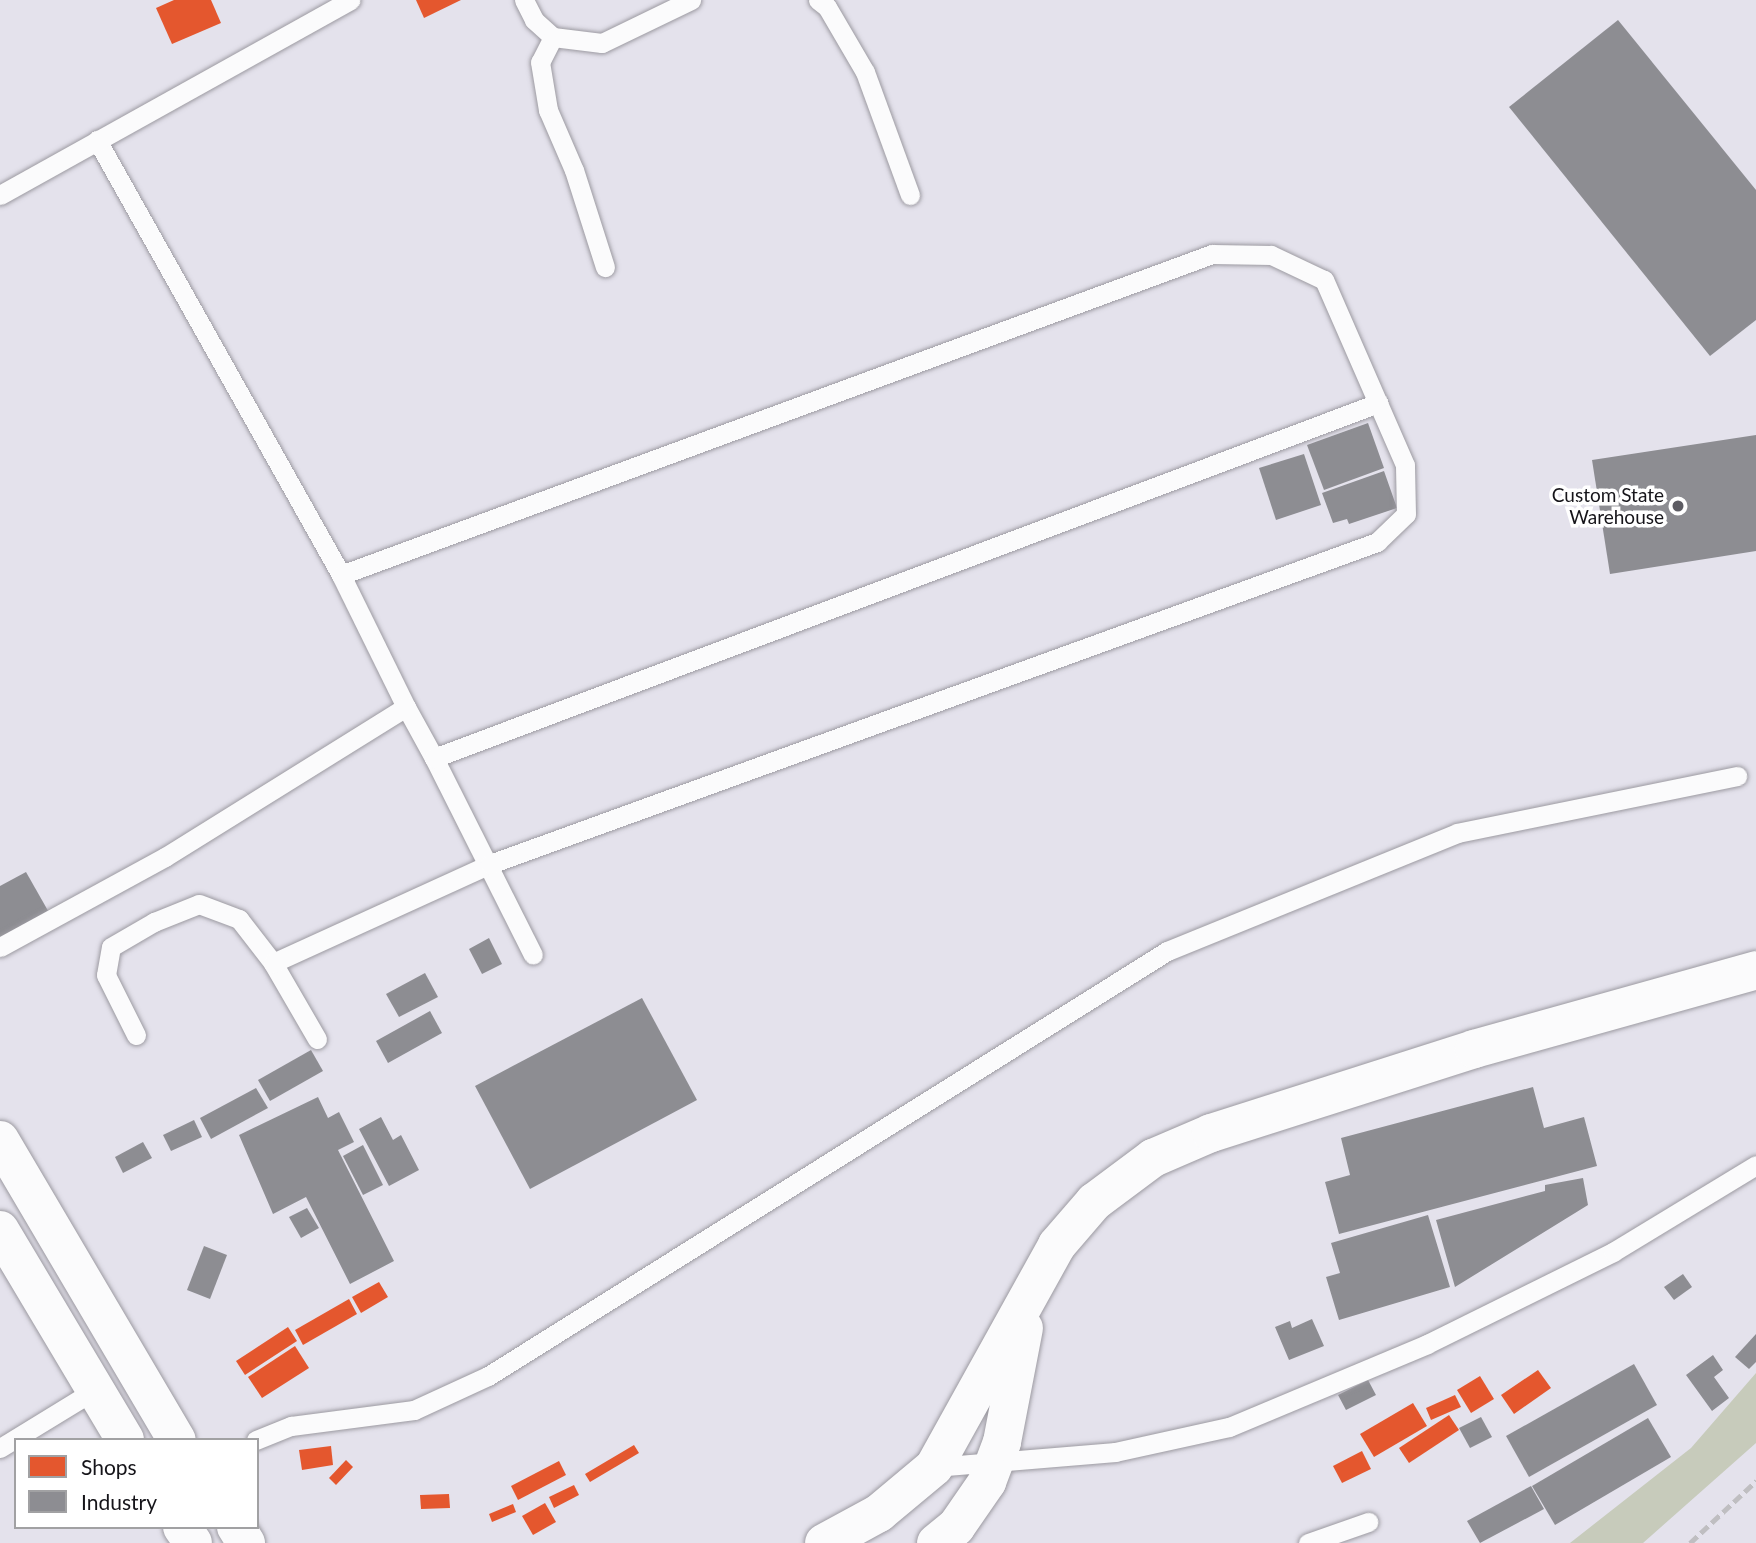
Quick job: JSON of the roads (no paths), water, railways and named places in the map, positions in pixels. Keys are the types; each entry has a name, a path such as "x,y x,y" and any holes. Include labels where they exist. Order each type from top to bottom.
{"main road":[{"path":"824,1543 879,1513 934,1467 1029,1294 1073,1221 1123,1177 1187,1142 1474,1049 1756,970"},
{"path":"0,1140 176,1438"},
{"path":"0,1230 93,1391 124,1438"},
{"path":"936,1543 971,1508 993,1464 1012,1400 1029,1294"}],"lane":[{"path":"0,195 350,0"},
{"path":"524,0 534,20 553,37 602,43 691,0"},
{"path":"818,0 827,7 865,72 910,195"},
{"path":"553,37 540,62 548,110 574,170 605,267"},
{"path":"97,140 341,575 406,707 491,864 533,955"},
{"path":"273,963 491,864 1377,542 1406,514 1405,465 1324,280 1272,256 1212,254 341,575"},
{"path":"434,758 1378,403"},
{"path":"0,947 165,857 406,707"},
{"path":"259,1439 291,1426 414,1410 488,1376 1167,951 1457,832 1737,776"},
{"path":"136,1035 106,975 111,947 155,922 199,904 239,919 273,963 317,1039"},
{"path":"934,1467 1115,1452 1228,1427 1451,1332 1613,1252 1756,1165"},
{"path":"16,1438 93,1391"},
{"path":"1308,1543 1368,1522"}],"railway":[{"path":"1690,1543 1756,1481"}],"place":[{"name":"Custom State Warehouse","path":"1678,506"}]}
